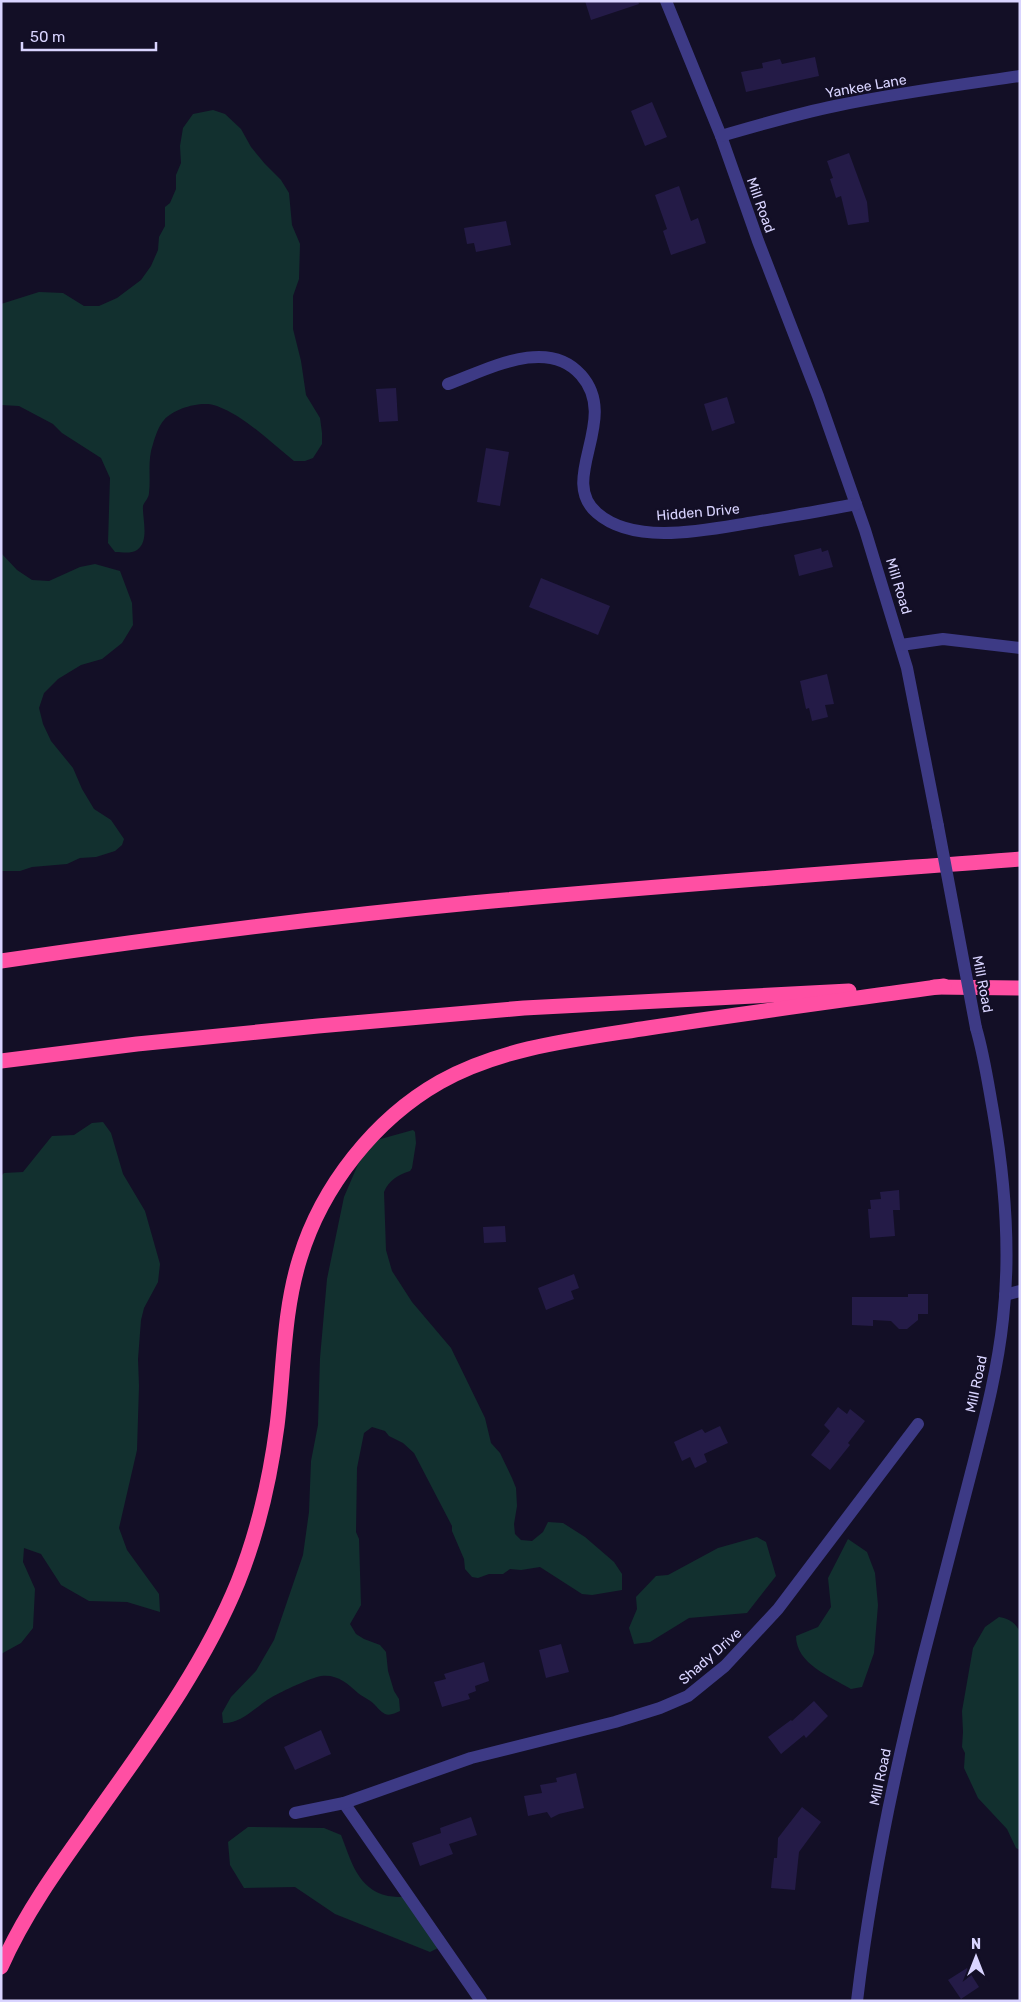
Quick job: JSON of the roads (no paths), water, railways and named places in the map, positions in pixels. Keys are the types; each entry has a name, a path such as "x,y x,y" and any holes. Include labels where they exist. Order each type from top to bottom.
{"highway":[{"path":"1,961 211,932 426,907 1020,859"},
{"path":"1,1967 30,1912 54,1874 180,1693 214,1634 227,1607 249,1553 266,1488 277,1425 290,1304 302,1249 313,1222 335,1184 350,1162 382,1127 421,1094 442,1081 488,1061 514,1053 659,1026 944,986"},
{"path":"1,1061 137,1044 524,1008 944,986 1020,988"}],"street":[{"name":"Mill Road","path":"666,1 721,136 758,241 818,396 856,504 901,645 915,703 976,1028 990,1090 1005,1192 1007,1260 1005,1295 992,1389 913,1698 890,1796 872,1893 857,2001"},
{"name":"Yankee Lane","path":"721,136 779,119 836,106 1020,76"},
{"name":"Hidden Drive","path":"448,384 529,356 554,357 576,369 589,386 594,398 596,411 595,424 583,476 584,488 588,501 596,512 606,520 620,526 653,532 698,530 856,504"},
{"path":"901,645 943,639 1020,648"},
{"path":"1005,1295 1020,1291"},
{"name":"Shady Drive","path":"295,1813 344,1803 471,1758 626,1718 660,1708 688,1696 737,1655 778,1609 918,1424"},
{"path":"344,1803 481,2001"}]}
